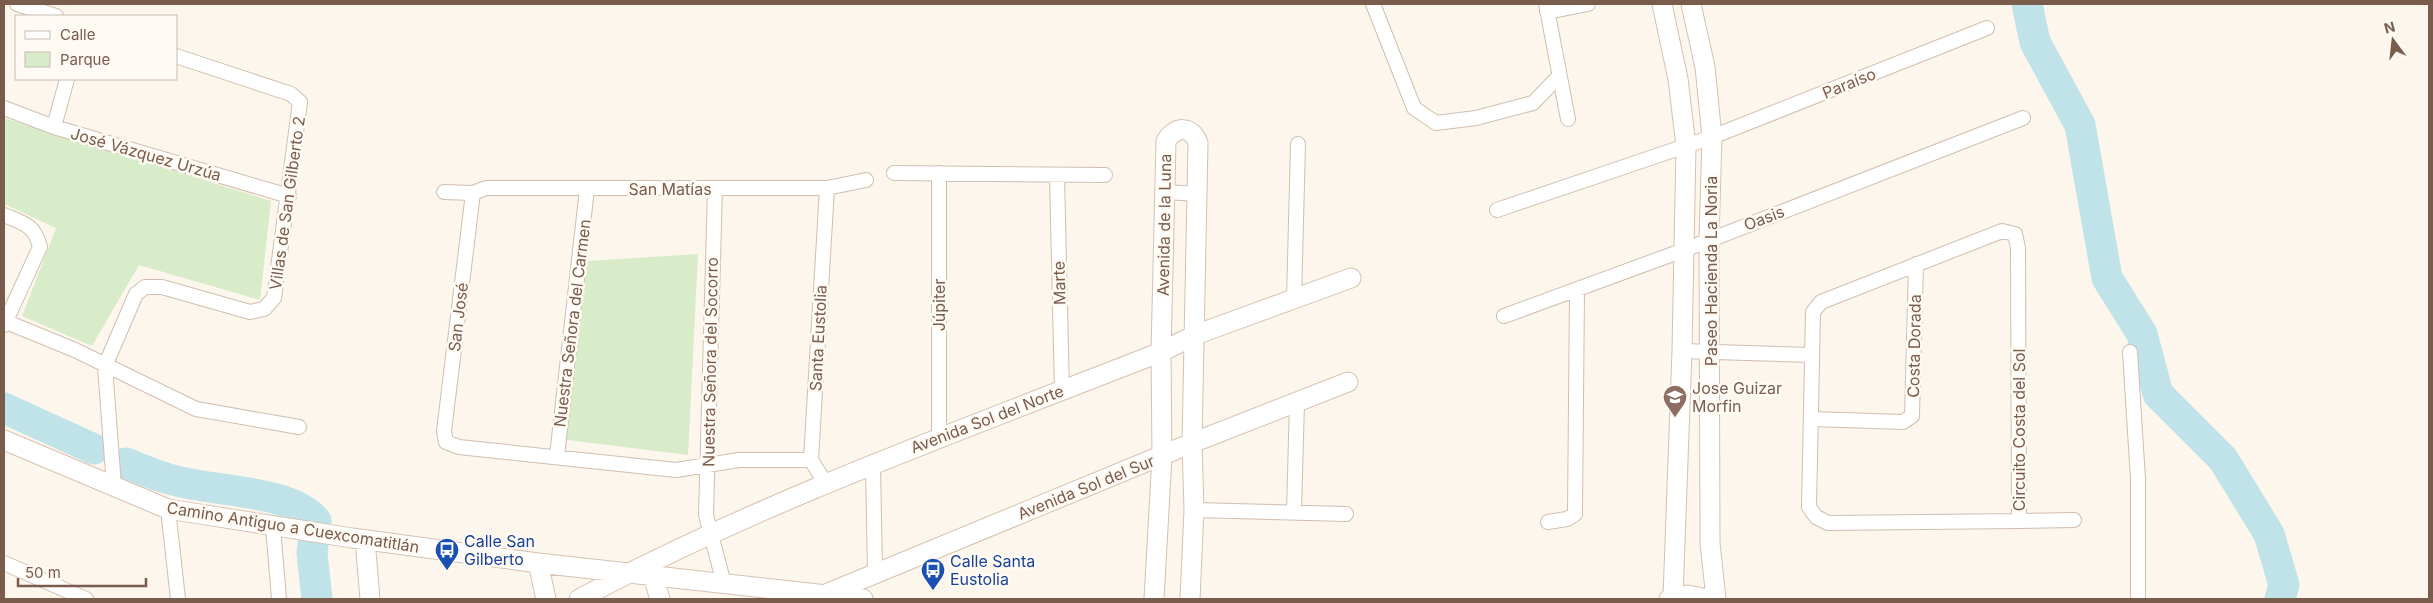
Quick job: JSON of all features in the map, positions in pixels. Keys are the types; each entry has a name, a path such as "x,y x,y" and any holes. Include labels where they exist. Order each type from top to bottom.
{"street":[{"path":"17,4 53,15"},
{"path":"1376,4 1414,108 1436,123 1476,118 1533,103 1559,76"},
{"path":"1568,119 1546,8 1588,4"},
{"name":"Paseo Hacienda La Noria","path":"1662,4 1678,79 1686,145 1682,351 1671,598"},
{"name":"Paseo Hacienda La Noria","path":"1692,4 1705,67 1712,137 1709,240 1710,543 1716,599"},
{"name":"Paraíso","path":"1686,145 1712,137 1987,28"},
{"name":"Villas de San Gilberto 2","path":"114,487 105,366 136,294 145,287 162,287 250,312 264,309 274,298 300,102 291,94 178,57"},
{"path":"54,127 67,80"},
{"name":"José Vázquez Urzúa","path":"4,108 54,127 289,196"},
{"name":"Oasis","path":"1504,316 1684,250 2023,118"},
{"name":"Avenida de la Luna","path":"1154,599 1162,456 1161,352 1166,141 1171,133 1188,130 1195,134 1198,143 1192,443 1194,510 1190,599"},
{"path":"1294,300 1298,144"},
{"path":"1497,210 1686,145"},
{"name":"Júpiter","path":"939,172 939,437"},
{"path":"894,173 1105,175"},
{"name":"Marte","path":"1057,176 1062,391"},
{"name":"San Matías","path":"444,192 474,193 486,188 827,188 866,180"},
{"name":"Nuestra Señora del Socorro","path":"715,188 706,515 724,584"},
{"name":"Santa Eustolia","path":"811,460 827,188"},
{"name":"Nuestra Señora del Carmen","path":"556,456 587,189"},
{"path":"1165,192 1198,194"},
{"name":"San José","path":"474,193 444,432 446,442 458,447 556,456"},
{"path":"4,215 28,226 37,235 40,247 5,323 75,350 196,409 299,427"},
{"name":"Circuito Costa del Sol","path":"2002,231 2015,234 2018,248 2019,521 1828,523 1816,517 1809,506 1812,419 1811,355 1813,312 1821,302 2002,231"},
{"name":"Costa Dorada","path":"1812,419 1903,422 1912,416 1916,264"},
{"name":"Avenida Sol del Norte","path":"579,599 629,573 710,536 826,484 939,437 1161,352 1195,336 1351,278"},
{"path":"1548,522 1567,519 1575,514 1577,289"},
{"path":"1682,351 1811,355"},
{"path":"2130,352 2138,479 2138,599"},
{"name":"Avenida Sol del Sur","path":"825,595 1192,443 1348,382"},
{"path":"1294,512 1297,402"},
{"name":"Camino Antiguo a Cuexcomatitlán","path":"4,440 168,509 358,539 653,576 863,599"},
{"path":"556,456 676,470 708,467 739,460 811,460 826,484"},
{"path":"873,465 875,573"},
{"path":"168,509 178,599"},
{"path":"1194,510 1346,514"},
{"path":"2019,521 2074,520"},
{"path":"273,527 279,599"},
{"path":"358,539 370,599"},
{"path":"538,562 546,599"},
{"path":"4,563 86,599"},
{"path":"653,576 660,599"},
{"path":"742,599 767,589"},
{"path":"1671,598 1688,595 1708,599"}],"green space":[{"path":"4,118 271,201 260,300 139,265 92,346 22,316 56,228 4,204"},
{"path":"698,254 688,455 560,439 587,261"}],"waterway":[{"path":"2027,4 2035,42 2080,125 2107,278 2142,334 2158,394 2223,459 2269,534 2284,585 2280,599"},
{"path":"4,408 94,449"},
{"path":"126,463 189,484 270,497 304,511 316,521 312,553 317,599"}],"place":[{"name":"Jose Guizar Morfin","path":"1675,418"},
{"name":"Calle San Gilberto","path":"447,571"},
{"name":"Calle Santa Eustolia","path":"933,591"}]}
